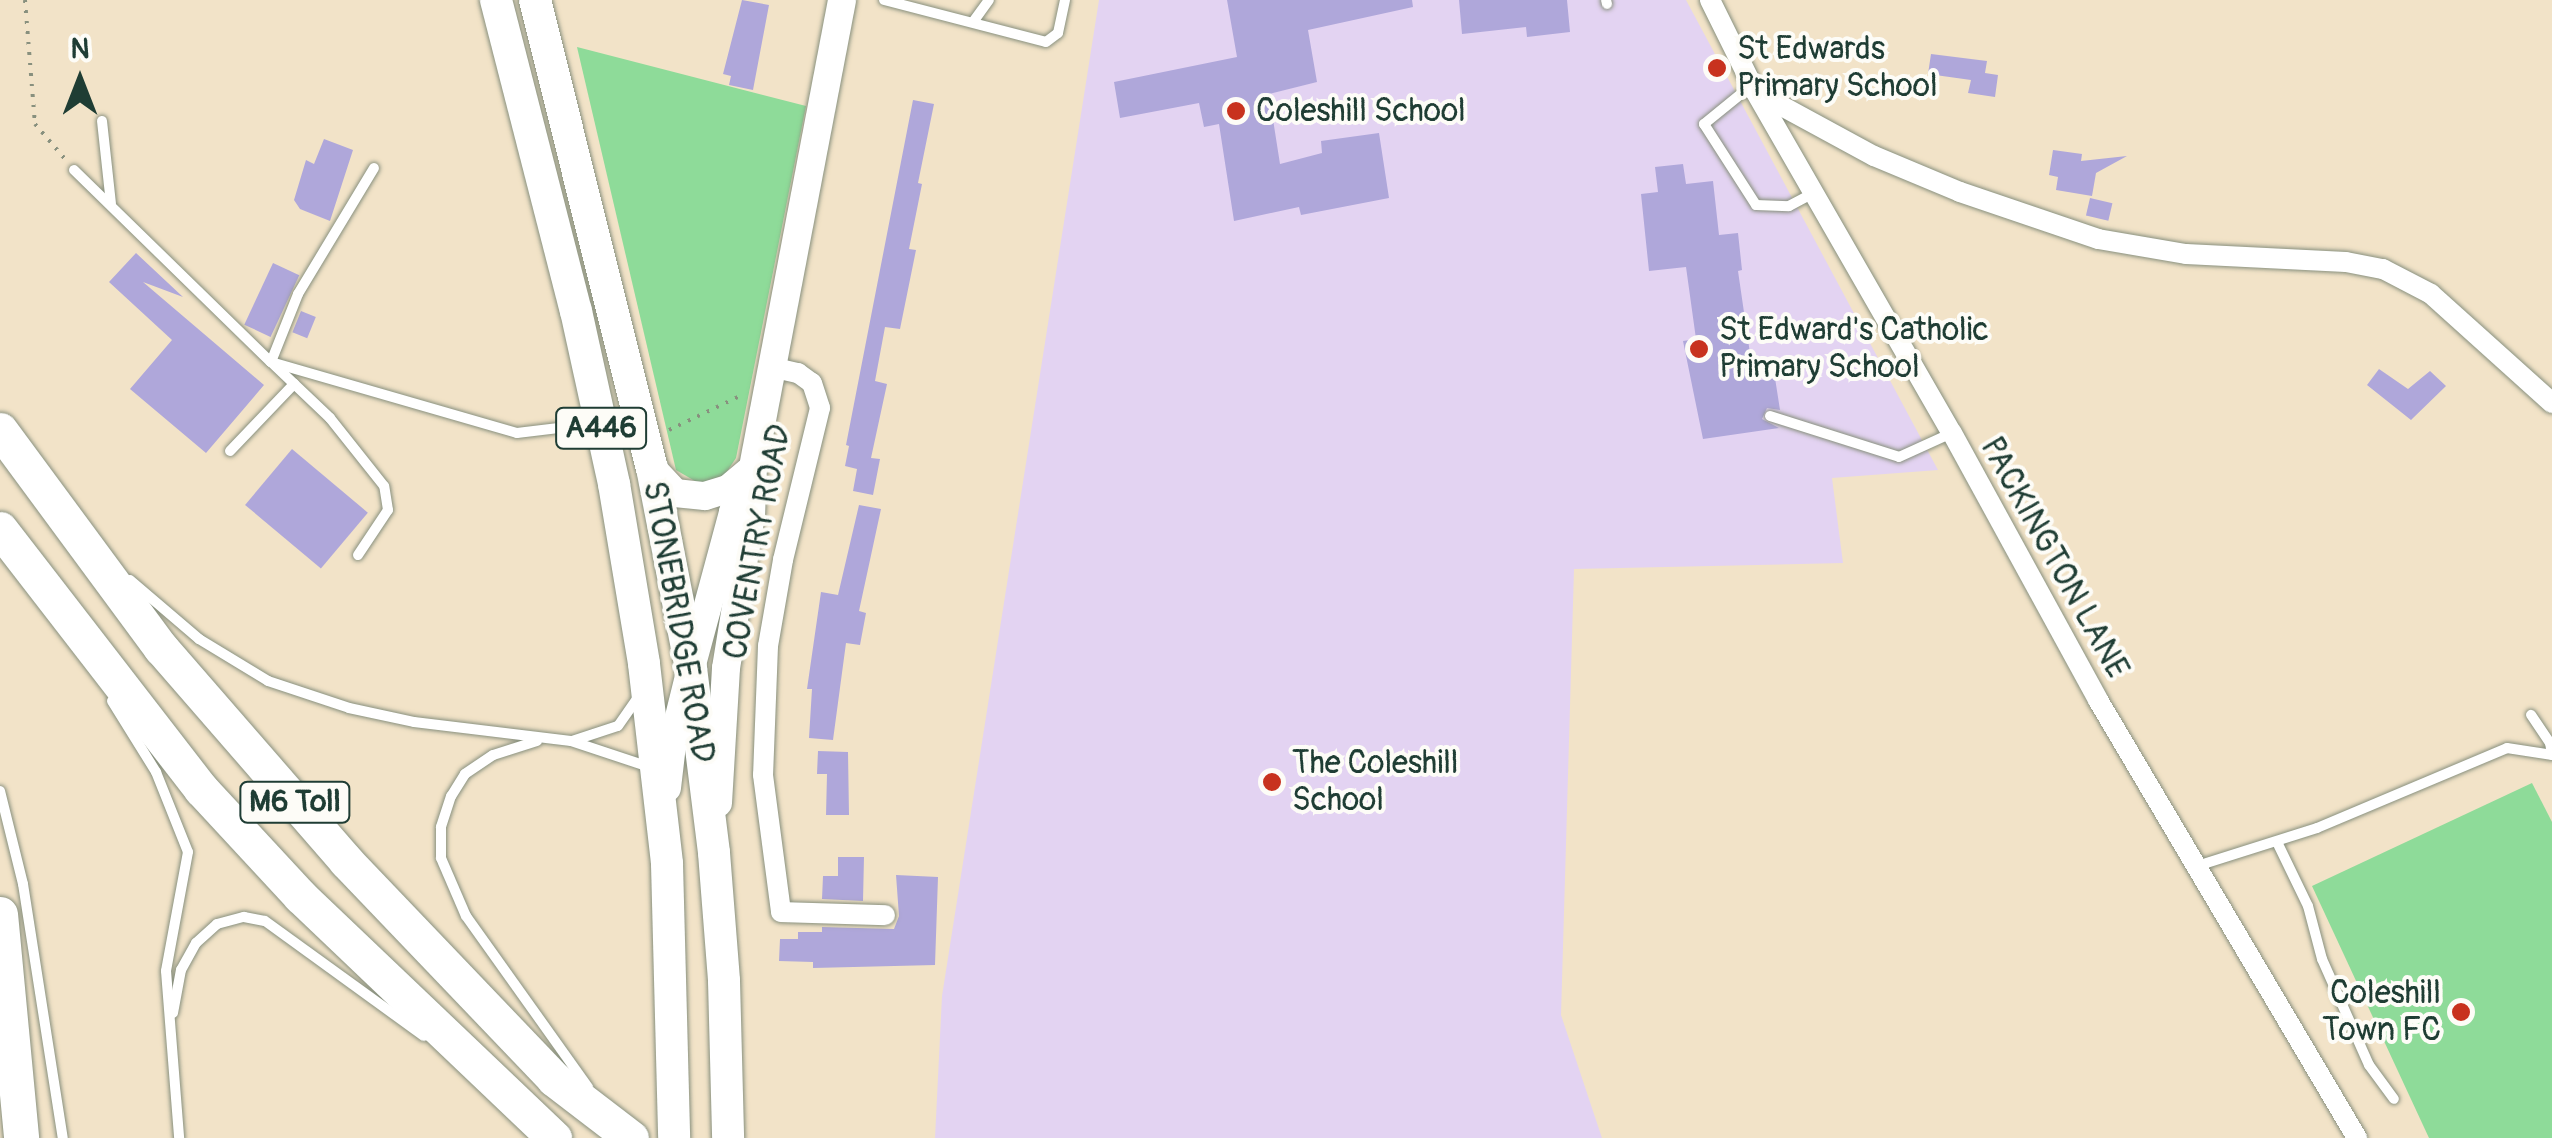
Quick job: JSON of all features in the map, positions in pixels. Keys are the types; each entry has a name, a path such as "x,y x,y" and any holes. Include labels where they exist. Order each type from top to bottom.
{"highway":[{"name":"STONEBRIDGE ROAD","path":"496,0 600,424 644,664 668,864 674,1125"},
{"name":"STONEBRIDGE ROAD","path":"535,0 650,426 652,468 690,668 714,852 724,981 728,1138"},
{"name":"M6 Toll","path":"0,430 161,648 346,861 554,1079 624,1133"},
{"name":"M6 Toll","path":"0,529 201,789 300,896 554,1138"},
{"path":"0,914 21,1138"}],"main road":[{"name":"COVENTRY ROAD","path":"753,468 842,0"},
{"path":"652,468 675,492 705,496 728,489 753,468"},
{"path":"668,864 672,745 733,512 753,468"},
{"path":"714,852 726,668 751,516 753,468"}],"street":[{"name":"PACKINGTON LANE","path":"1710,0 1753,88 1952,432 2098,700 2357,1138"},
{"path":"1753,88 1908,170 2098,239 2186,254 2346,262 2384,269 2432,294 2552,404"},
{"name":"COVENTRY ROAD","path":"769,374 798,373 812,383 820,408 783,560 768,646 764,775 781,912 885,915"}],"lane":[{"path":"884,0 1046,42 1058,33 1065,0"},
{"path":"973,22 989,0"},
{"path":"1753,88 1704,124 1756,205 1788,206 1814,193"},
{"path":"102,121 111,205"},
{"path":"271,362 298,294 374,168"},
{"path":"74,170 330,418 384,486 388,510 358,555"},
{"path":"271,362 516,433 600,424 650,426"},
{"path":"230,451 294,384"},
{"path":"1770,416 1898,458 1952,432"},
{"path":"76,533 198,639 268,681 349,708 398,719 571,741 657,770"},
{"path":"40,585 98,678"},
{"path":"571,741 618,726 635,707 644,664"},
{"path":"108,694 156,772 188,852 166,971 179,1138"},
{"path":"2196,866 2277,842 2507,748 2552,754 2550,743 2531,715"},
{"path":"543,739 493,755 465,774 450,796 441,827 441,858 466,916 624,1133"},
{"path":"0,790 24,884 63,1138"},
{"path":"2277,842 2308,906 2322,959 2370,1065 2394,1099"},
{"path":"171,1024 181,970 196,943 217,924 244,918 265,920 505,1095"}],"path":[{"path":"25,0 35,124 74,170"},
{"path":"650,426 769,374"}],"shaded area":[{"name":"The Coleshill School","path":"1099,0 1686,0 1938,470 1832,478 1843,563 1574,569 1561,1015 1602,1138 935,1138 942,996"}],"green space":[{"path":"577,47 806,106 736,458 722,479 700,484 676,470"},
{"name":"Coleshill Town FC","path":"2532,783 2552,822 2552,1138 2429,1138 2312,886"}],"building":[{"path":"742,0 769,5 753,90 729,85 731,76 723,74"},
{"name":"Coleshill School","path":"1227,0 1412,0 1413,7 1308,30 1317,82 1269,94 1280,164 1322,153 1321,141 1379,133 1389,198 1301,215 1299,207 1234,221 1219,124 1204,127 1199,103 1120,118 1114,82 1237,57"},
{"path":"1459,0 1567,0 1570,32 1527,37 1526,27 1462,34"},
{"path":"1931,54 1987,61 1985,73 1998,75 1995,97 1968,93 1971,80 1928,74"},
{"path":"913,100 934,104 909,249 916,250 900,329 885,327 875,381 887,384 871,458 880,459 873,495 853,491 857,469 845,466 849,446 846,445"},
{"path":"324,139 353,150 330,221 300,209 294,200 306,160 314,164"},
{"path":"2053,150 2082,154 2081,161 2127,156 2096,173 2092,196 2056,190 2058,177 2049,175"},
{"path":"1683,164 1686,184 1713,181 1719,235 1738,233 1742,270 1738,271 1754,381 1775,378 1780,410 1767,408 1762,419 1779,428 1703,439 1683,341 1696,339 1686,267 1649,271 1641,194 1658,192 1655,167"},
{"path":"2090,198 2112,203 2108,221 2086,216"},
{"path":"136,253 183,297 143,282 264,385 206,453 130,389 172,340 109,282"},
{"path":"273,263 299,275 271,337 244,325"},
{"path":"301,311 316,317 307,338 292,332"},
{"path":"2379,369 2408,389 2430,371 2446,386 2411,420 2367,385"},
{"path":"292,449 368,513 321,569 245,505"},
{"path":"859,505 881,509 859,611 866,613 860,645 846,643 833,740 809,738 812,689 807,689 821,592 838,595"},
{"path":"818,751 848,752 849,815 826,815 827,774 817,774"},
{"path":"838,857 864,857 863,901 822,899 823,876 838,876"},
{"path":"896,875 938,877 935,965 813,968 813,962 779,961 780,939 798,939 798,932 822,932 822,927 894,929 899,916"}],"place":[{"name":"St Edwards Primary School","path":"1717,68"},
{"name":"Coleshill School","path":"1236,111"},
{"name":"St Edward's Catholic Primary School","path":"1699,349"},
{"name":"The Coleshill School","path":"1272,782"},
{"name":"Coleshill Town FC","path":"2461,1012"}]}
